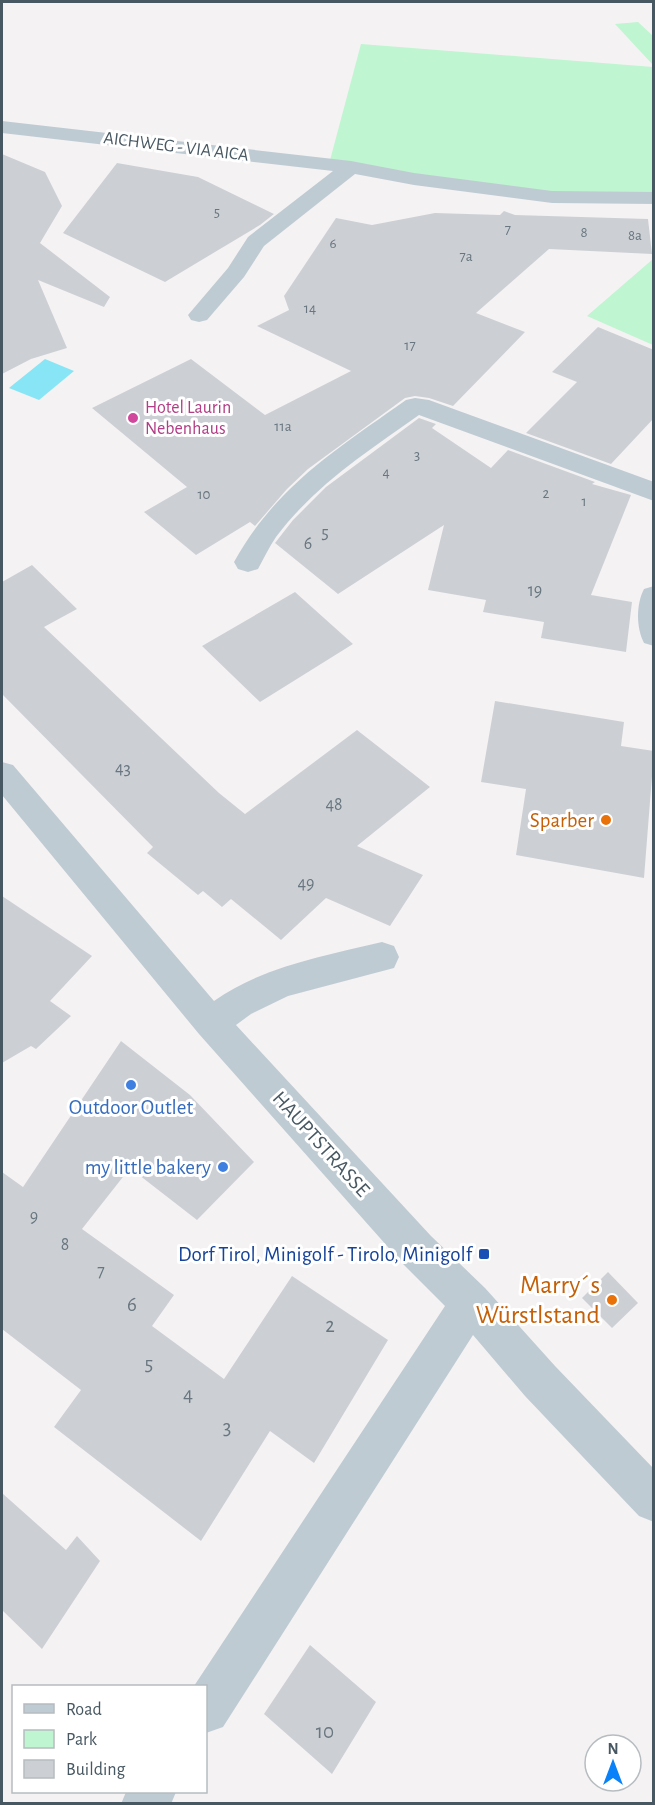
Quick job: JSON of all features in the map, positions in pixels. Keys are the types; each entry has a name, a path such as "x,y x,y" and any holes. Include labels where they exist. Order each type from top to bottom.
{"street":[{"name":"AICHWEG - VIA AICA","path":"2,127 351,167 414,179 552,197 654,198"},
{"path":"199,315 236,272 256,242 351,167"},
{"path":"248,562 267,530 302,491 415,406 654,492"},
{"path":"654,596 652,614 654,636"},
{"name":"HAUPTSTRASSE","path":"2,774 211,1023 417,1250 471,1302 540,1381 654,1502"},
{"path":"211,1023 239,1003 281,982 382,957"},
{"path":"207,1708 471,1302"}],"green space":[{"path":"638,22 653,36 653,65 615,24"},
{"path":"361,44 653,67 653,198 614,200 329,164"},
{"path":"653,259 653,345 587,316"}],"water":[{"path":"45,359 74,371 39,400 9,388"}],"building":[{"path":"2,154 45,172 62,206 40,243 110,297 104,307 38,280 67,348 31,359 2,374"},
{"path":"117,163 198,177 274,214 260,225 165,282 63,233"},
{"path":"504,211 515,215 648,219 652,254 549,249 476,313 525,332 453,406 429,398 415,396 405,398 308,469 255,526 250,522 196,555 144,512 187,487 92,408 191,359 265,415 351,371 257,326 289,310 284,296 336,218 372,225 435,213 500,215"},
{"path":"598,327 654,350 654,418 611,464 526,433 577,382 552,372"},
{"path":"419,418 436,424 432,428 491,468 508,450 595,482 592,484 631,495 591,595 632,602 626,652 541,638 544,622 483,612 486,600 428,590 444,525 338,594 275,543 293,520 326,487"},
{"path":"32,565 77,609 44,627 219,793 245,814 357,730 430,787 357,846 423,875 390,926 326,898 281,940 231,899 222,907 203,891 198,895 147,853 153,847 2,694 2,582"},
{"path":"295,592 353,644 260,702 202,646"},
{"path":"495,701 624,722 621,746 654,751 644,878 516,855 526,789 481,782"},
{"path":"2,896 92,956 50,1001 71,1016 36,1049 31,1046 2,1063"},
{"path":"121,1041 190,1095 254,1162 197,1220 130,1168 82,1229 174,1295 152,1326 224,1379 292,1276 388,1340 314,1463 270,1431 201,1541 54,1427 81,1390 2,1329 2,1172 23,1187"},
{"path":"608,1272 638,1303 612,1328 582,1298"},
{"path":"2,1493 66,1550 77,1536 100,1561 42,1649 2,1610"},
{"path":"310,1645 376,1702 332,1774 264,1714"}],"place":[{"name":"Hotel Laurin Nebenhaus","path":"133,418"},
{"name":"Sparber","path":"606,820"},
{"name":"Outdoor Outlet","path":"131,1085"},
{"name":"my little bakery","path":"223,1167"},
{"name":"Dorf Tirol, Minigolf - Tirolo, Minigolf","path":"484,1254"},
{"name":"Marry´s Würstlstand","path":"612,1300"}]}
